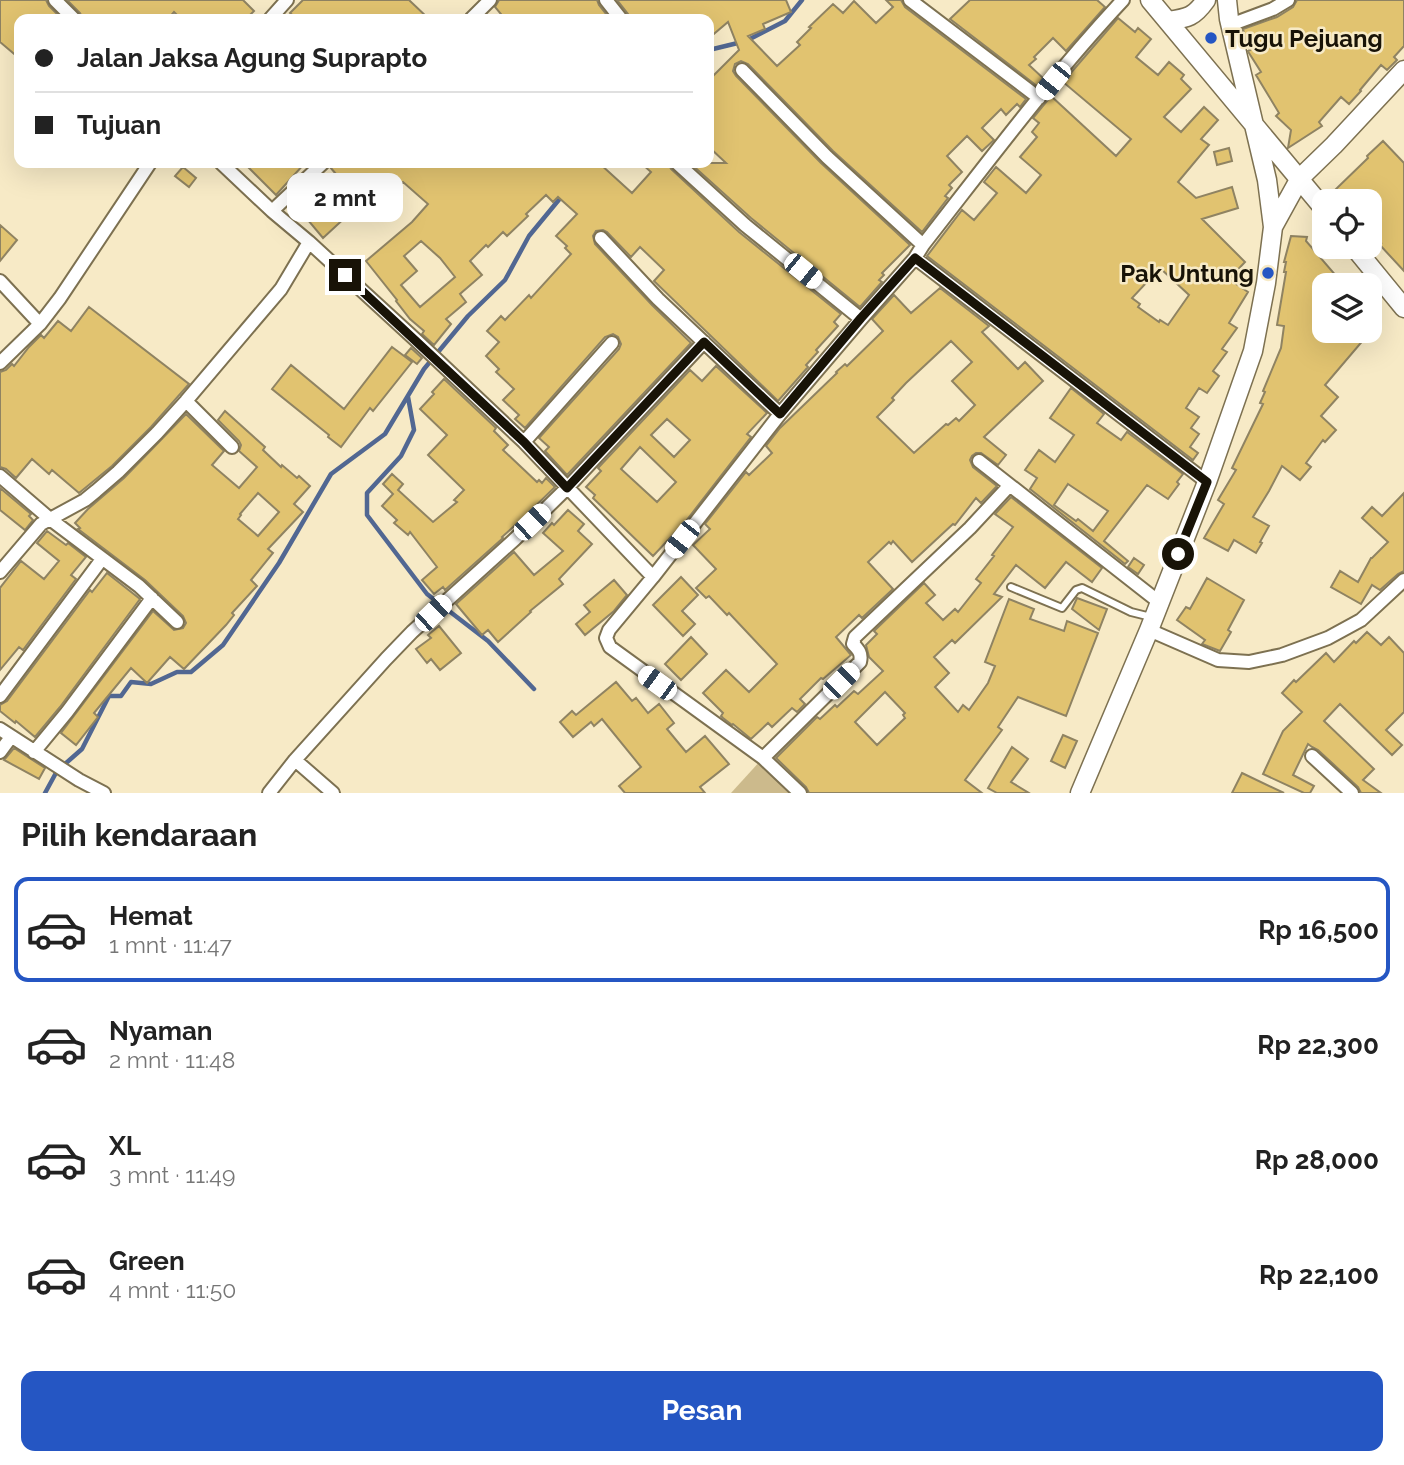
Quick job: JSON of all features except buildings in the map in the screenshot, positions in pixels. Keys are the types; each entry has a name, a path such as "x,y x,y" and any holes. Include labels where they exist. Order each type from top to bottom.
{"main road":[{"path":"1150,0 1312,193"},
{"path":"1168,21 1192,16 1206,0"},
{"path":"1080,793 1207,482 1254,351 1273,227 1267,180 1230,25 1227,0"},
{"path":"1273,227 1300,178 1404,70"},
{"path":"1364,259 1404,308"}],"street":[{"path":"55,0 69,14"},
{"path":"274,14 287,0"},
{"path":"476,14 490,0"},
{"path":"606,0 617,14"},
{"path":"910,0 1039,98"},
{"path":"800,793 762,758 613,650 607,642 607,633 780,414 915,258 923,244 1039,98 1122,0"},
{"path":"1230,25 1273,9 1288,0"},
{"path":"742,70 827,157 923,244"},
{"path":"0,363 40,324 60,298 147,168"},
{"path":"226,168 524,442 653,577"},
{"path":"272,211 318,168"},
{"path":"682,168 745,225 861,318"},
{"path":"601,238 658,299 780,414"},
{"path":"0,572 50,519 96,491 118,472 186,401 281,289 309,242"},
{"path":"915,258 1207,482"},
{"path":"0,281 40,324"},
{"path":"269,793 295,760 386,659 567,488 704,342"},
{"path":"524,442 612,343"},
{"path":"186,401 232,447"},
{"path":"979,461 1153,616 1218,660 1249,662 1282,656 1328,638 1361,620 1404,580"},
{"path":"0,477 152,598 177,622"},
{"path":"762,758 860,662 862,657 853,644 855,637 970,528 1009,486"},
{"path":"0,696 102,559"},
{"path":"37,754 152,598"},
{"path":"0,729 104,793"},
{"path":"0,752 11,737"},
{"path":"1312,756 1352,793"},
{"path":"295,760 333,793"}],"lane":[{"path":"1012,587 1062,608 1076,590 1082,588 1131,612 1153,616"}],"shaded area":[{"path":"762,759 795,793 731,793"}],"waterway":[{"path":"714,49 746,41 785,21 802,0"},
{"path":"45,793 57,771 82,749 109,696 121,696 131,682 151,684 177,672 191,672 223,645 279,563 331,474 385,434 424,369 468,316 505,280 529,236 562,196"},
{"path":"408,397 414,430 401,456 367,493 367,515 427,594 488,641 534,689"}],"place":[{"name":"Tugu Pejuang","path":"1211,38"},
{"name":"Pak Untung","path":"1268,273"}],"route":[{"path":"345,275 524,442 567,488 704,342 780,414 915,258 1207,482 1178,554"}]}
